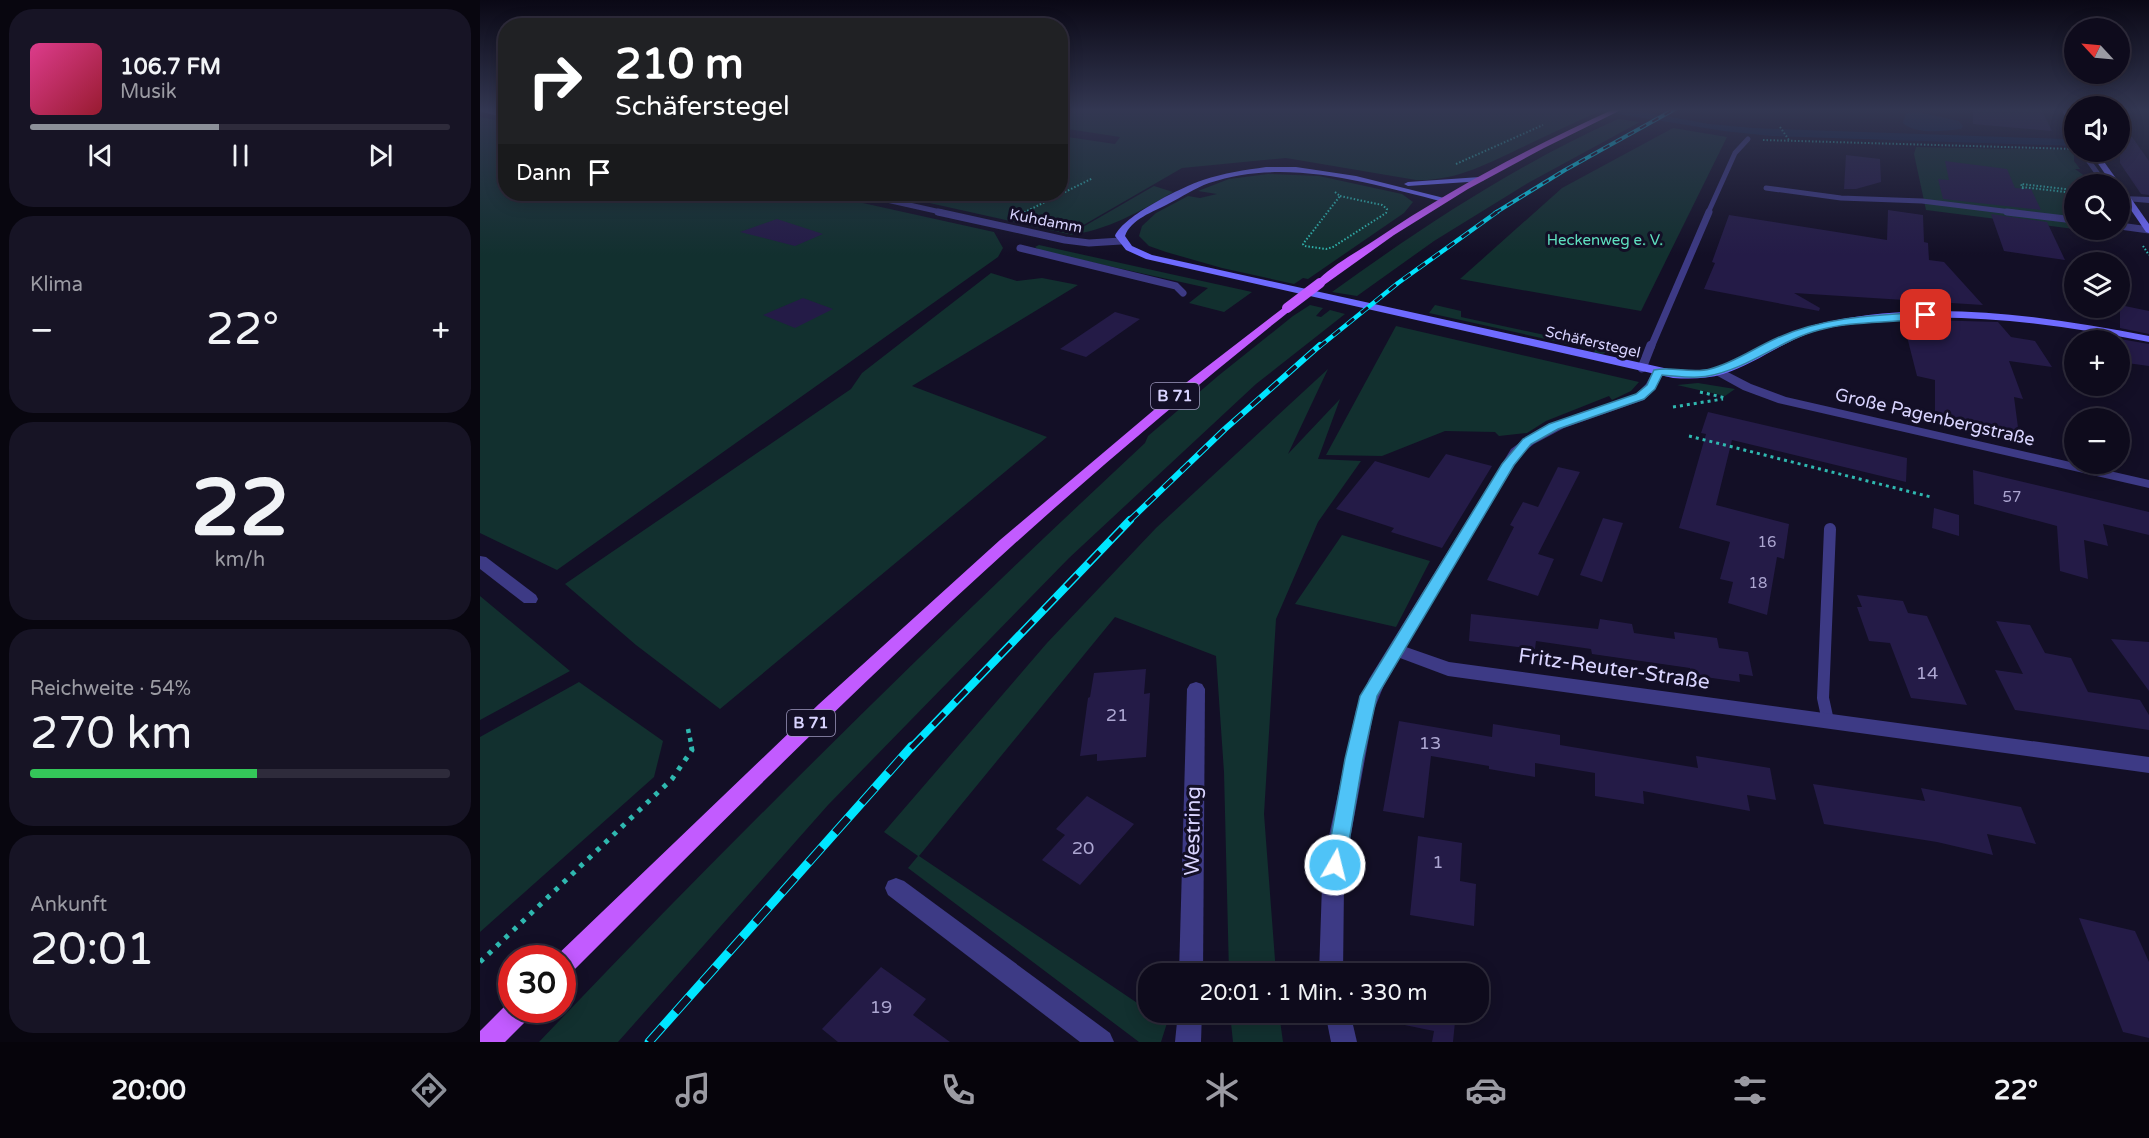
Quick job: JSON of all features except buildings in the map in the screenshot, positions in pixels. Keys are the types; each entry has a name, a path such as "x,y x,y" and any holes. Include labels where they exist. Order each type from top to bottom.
{"main road":[{"name":"B 71","path":"576,952 828,707 1019,530 1167,402 1320,283 1444,199 1522,158"},
{"path":"1121,241 1120,232 1140,216 1197,186 1229,175 1255,171 1305,170 1388,185 1444,199"},
{"path":"1388,185 1480,179"},
{"path":"2130,204 2149,230"},
{"name":"Schäferstegel","path":"1121,241 1139,254 1203,270 1658,372 1693,375 1718,371 1802,332 1872,317 1968,316 2090,330"},
{"name":"Schäferstegel","path":"2130,333 2149,333"},
{"name":"Schäferstegel","path":"2130,336 2149,339"},
{"path":"487,1042 506,1023"}],"street":[{"path":"2130,194 2149,200"},
{"name":"Große Pagenbergstraße","path":"1718,371 1747,387 1782,400 2149,484"},
{"path":"1331,963 1333,885 1354,759 1368,696 1516,452 1532,438 1554,427 1640,396 1651,386 1658,372"},
{"path":"480,561 530,600"},
{"name":"Fritz-Reuter-Straße","path":"1396,650 1448,669 2149,765"},
{"name":"Westring","path":"1191,963 1196,689"},
{"path":"896,888 1101,1042"},
{"path":"1188,1042 1189,1023"},
{"path":"1340,1023 1344,1042"}],"lane":[{"path":"1642,368 1733,158"},
{"path":"1766,188 1841,198 1922,201 2064,219"},
{"name":"Kuhdamm","path":"891,201 1065,240 1089,243 1121,241"},
{"path":"2130,227 2149,230"},
{"path":"1020,248 1176,286 1183,293"},
{"path":"1828,721 1823,698 1830,529"}],"path":[{"path":"1068,191 1093,178"},
{"path":"1327,187 1340,196 1382,205 1387,209 1386,213 1333,247 1326,249 1304,246 1303,244 1340,196"},
{"path":"2023,188 2064,190"},
{"path":"1020,215 1048,201"},
{"path":"1673,407 1726,398"},
{"path":"1689,436 1931,497"},
{"path":"480,962 672,780 692,750 688,729"}],"green space":[{"path":"480,158 498,158 498,201 854,201 994,232 1003,248 998,257 557,570 480,533"},
{"path":"1068,158 1501,158 1461,174 1416,180 1286,158 1182,168 1068,234 920,201 1068,201"},
{"path":"1540,158 1575,158 1528,183 1434,241 1357,296 1332,292 1401,243"},
{"name":"Heckenweg e. V.","path":"1618,158 1717,158 1641,311 1460,279 1562,188"},
{"path":"1915,158 2064,158 2064,162 2075,162 2080,169 2075,169 2082,174 2064,174 2064,228 1926,210"},
{"path":"1268,174 1319,176 1402,194 1413,202 1404,213 1308,279 1303,278 1294,284 1222,268 1166,252 1149,246 1139,236 1142,226 1156,213 1188,196 1200,198 1217,194 1198,191 1229,179"},
{"path":"1154,186 1173,192 1110,225 1069,235"},
{"path":"1039,245 1252,292 1224,312 1189,303 1208,288 1041,251 1035,247"},
{"path":"991,273 1017,281 1042,278 1078,285 912,386 1047,437 720,709 636,645 565,584 851,389 862,373"},
{"path":"1310,305 1323,308 1316,316 1321,317 1330,310 1345,314 1256,384 1069,558 828,805 618,1042 539,1042 557,1023 576,1023 576,1004 687,889 990,589 1145,443 1148,436 1293,316"},
{"path":"1435,305 1461,311 1461,317 1586,344 1632,349 1638,352 1637,357 1611,351 1602,354 1594,353 1595,350 1429,313"},
{"path":"1396,326 1639,382 1631,391 1612,400 1609,396 1546,421 1527,433 1499,436 1495,432 1445,431 1382,456 1326,455"},
{"path":"1328,369 1288,454 1340,399 1318,459 1361,461 1318,522 1276,619 1264,814 1275,963 1229,963 1224,772 1216,656 1115,617 919,856 1138,1003 1138,1023 1167,1023 1161,1042 1139,1042 908,868 918,856 884,832 1047,643 1156,528"},
{"path":"1698,383 1735,389 1725,396 1677,385"},
{"path":"1342,535 1430,561 1396,627 1295,604"},
{"path":"480,596 570,671 480,720"},
{"path":"579,682 663,741 654,777 480,932 480,737"},
{"path":"1231,1023 1280,1023 1283,1042 1233,1042"}],"railway":[{"path":"1495,213 1587,158"},
{"path":"1319,347 1398,283 1497,212"},
{"path":"1129,521 1225,429 1320,345"},
{"path":"911,748 1129,521"},
{"path":"649,1042 912,746"}],"route":[{"path":"1335,865 1368,696 1516,452 1538,434 1640,396 1647,392 1658,372 1706,374 1728,367 1780,340 1816,327 1862,318 1926,315"}]}
